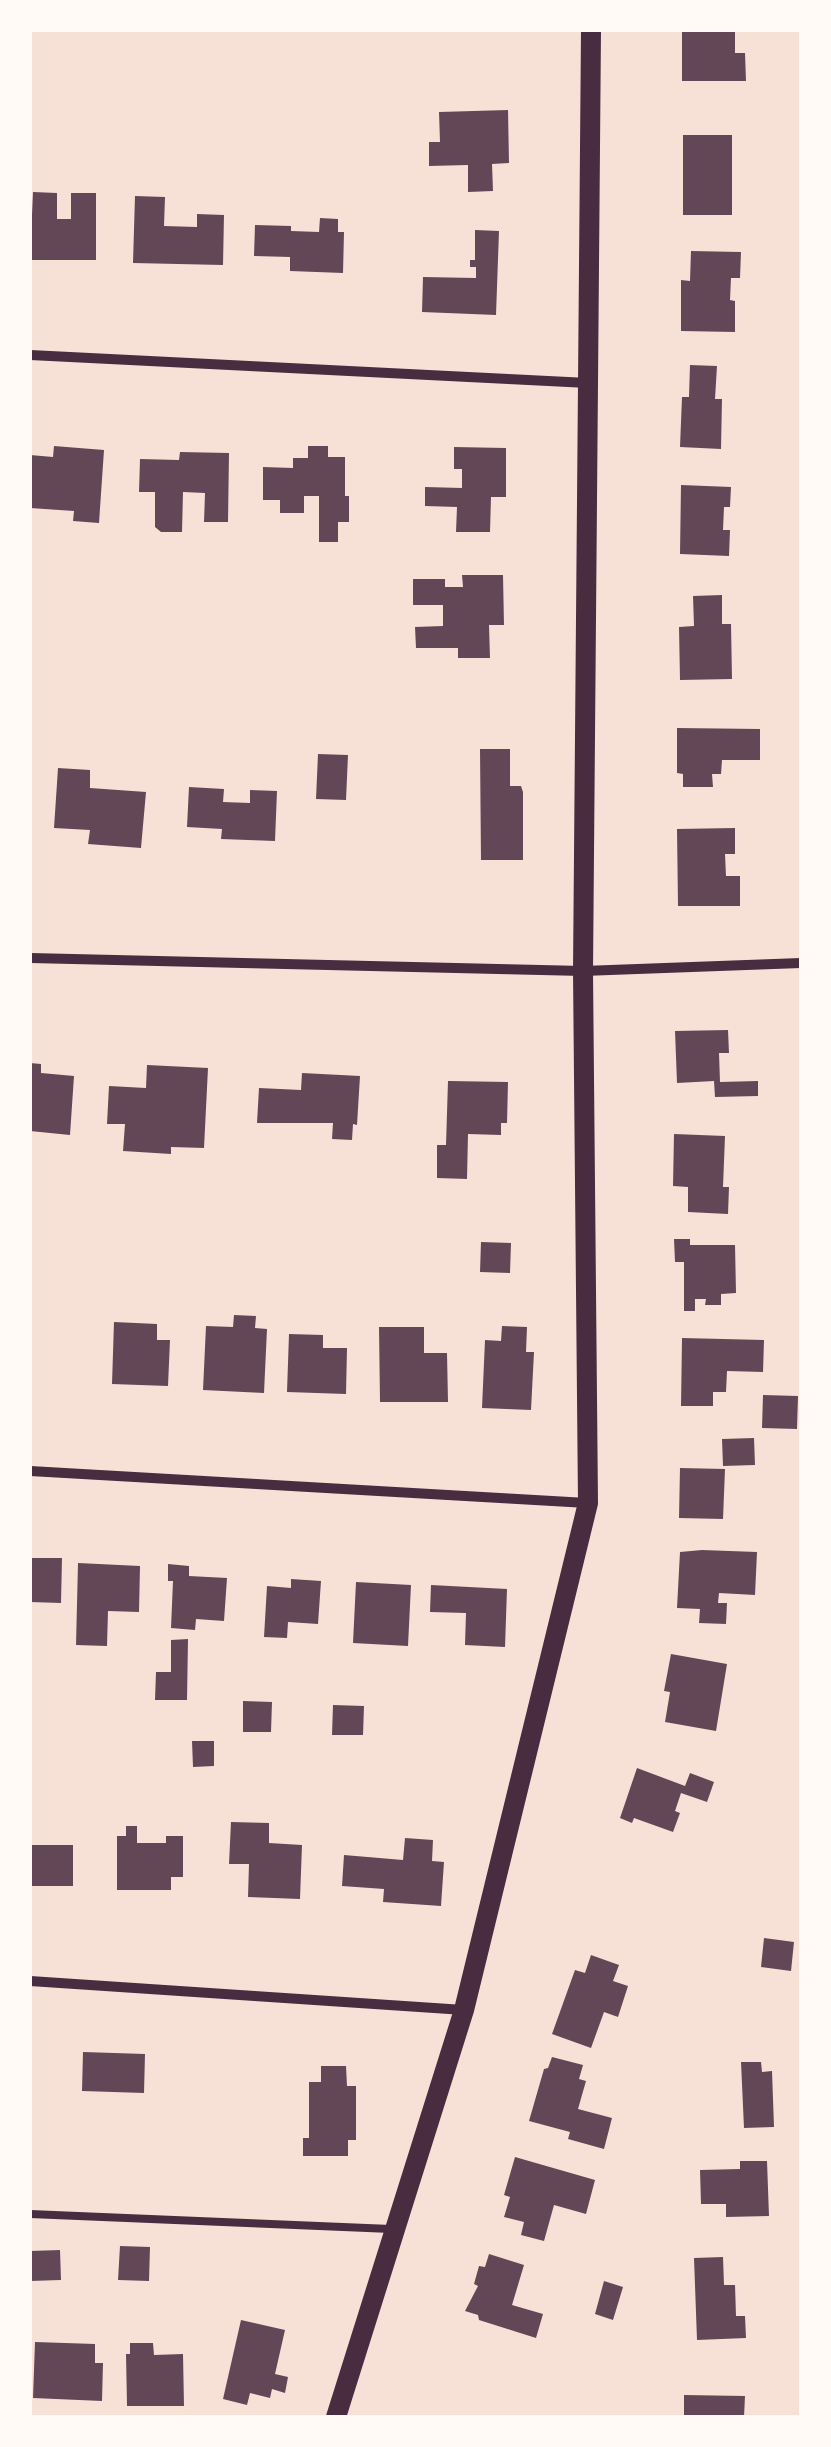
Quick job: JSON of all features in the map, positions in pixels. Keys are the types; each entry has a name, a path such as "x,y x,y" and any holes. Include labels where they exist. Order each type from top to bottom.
{"main road":[{"path":"336,2417 464,2010 588,1504 583,971 591,30"}],"street":[{"path":"30,355 589,383"},
{"path":"30,958 583,971 801,963"},
{"path":"30,1471 588,1504"},
{"path":"30,1981 464,2010"}],"lane":[{"path":"30,2214 395,2229"}],"building":[{"path":"682,30 735,30 735,53 745,53 746,81 682,81"},
{"path":"508,110 509,163 492,164 493,191 468,192 468,165 429,166 429,142 440,142 439,112"},
{"path":"683,135 732,135 732,215 683,215"},
{"path":"33,192 57,193 57,219 71,219 71,193 96,193 96,260 30,260"},
{"path":"135,196 165,197 164,226 197,227 197,214 224,215 223,265 133,263"},
{"path":"320,218 338,219 338,232 344,232 343,273 290,271 290,257 254,256 255,225 319,232"},
{"path":"475,230 499,231 496,315 422,312 423,277 476,278 476,267 470,267 470,260 475,260"},
{"path":"691,251 741,252 740,278 731,278 735,332 681,331 681,280 690,281"},
{"path":"690,365 717,366 715,399 722,399 721,449 680,447 682,397 689,397"},
{"path":"54,446 104,450 99,523 73,521 74,511 30,508 30,455 53,457"},
{"path":"308,446 328,446 328,457 345,457 349,522 338,522 338,542 319,542 319,496 304,496 304,513 280,513 280,500 263,500 263,467 293,468 293,458 308,458"},
{"path":"454,447 506,448 506,497 491,497 490,532 456,532 457,507 425,506 425,487 462,488 462,469 454,469"},
{"path":"180,452 229,453 228,522 204,522 205,493 183,492 182,532 161,532 155,527 155,492 139,492 140,459 179,460"},
{"path":"681,485 731,487 730,507 724,507 723,530 730,530 729,556 680,554"},
{"path":"462,575 503,575 504,625 489,625 490,658 458,658 458,648 416,648 415,627 443,626 443,605 413,605 413,579 445,579 445,587 463,587"},
{"path":"722,595 722,624 731,624 732,679 680,680 679,627 694,626 693,596"},
{"path":"677,728 760,729 760,760 722,760 721,774 712,774 713,787 683,787 683,774 677,773"},
{"path":"480,749 510,749 510,786 521,786 523,792 523,860 481,860"},
{"path":"318,754 348,755 346,800 316,799"},
{"path":"58,768 90,770 90,788 146,792 141,848 88,844 90,830 54,828"},
{"path":"189,787 224,789 223,802 250,803 250,790 277,791 275,841 221,839 222,829 187,827"},
{"path":"735,828 735,854 725,854 726,876 740,876 740,906 678,906 677,829"},
{"path":"728,1030 729,1053 719,1053 720,1082 758,1081 758,1096 715,1097 714,1081 677,1083 675,1031"},
{"path":"30,1063 41,1064 41,1073 74,1076 70,1135 30,1131"},
{"path":"147,1065 208,1068 204,1148 171,1147 171,1154 123,1151 125,1124 107,1124 109,1086 146,1088"},
{"path":"302,1073 360,1076 357,1125 353,1124 352,1140 332,1139 333,1123 257,1123 259,1088 301,1090"},
{"path":"448,1081 508,1082 507,1123 501,1123 501,1135 468,1134 467,1179 437,1178 437,1145 446,1145"},
{"path":"674,1134 725,1136 723,1187 729,1187 728,1214 688,1212 688,1187 673,1186"},
{"path":"674,1239 690,1239 690,1245 735,1245 736,1293 721,1294 721,1305 705,1305 706,1299 695,1299 695,1311 684,1311 684,1262 675,1262"},
{"path":"481,1242 511,1243 510,1273 480,1272"},
{"path":"234,1315 256,1316 255,1328 267,1329 264,1393 203,1390 206,1326 233,1327"},
{"path":"114,1322 157,1324 157,1340 170,1340 168,1386 112,1384"},
{"path":"502,1326 527,1327 526,1352 534,1352 531,1410 482,1408 485,1340 501,1341"},
{"path":"379,1327 424,1327 424,1353 447,1353 448,1402 380,1402"},
{"path":"289,1334 323,1335 323,1348 347,1348 346,1394 287,1392"},
{"path":"682,1338 764,1340 763,1372 727,1371 726,1392 713,1392 713,1406 681,1406"},
{"path":"763,1395 798,1396 797,1429 762,1428"},
{"path":"754,1438 755,1465 723,1466 722,1439"},
{"path":"680,1468 725,1469 723,1519 679,1518"},
{"path":"680,1552 757,1552 755,1595 719,1593 718,1603 727,1603 726,1624 699,1623 700,1609 677,1608"},
{"path":"30,1558 62,1558 61,1603 30,1602"},
{"path":"78,1563 140,1566 139,1612 108,1611 107,1646 76,1645"},
{"path":"168,1564 189,1566 189,1576 227,1578 224,1621 196,1619 195,1630 171,1628 173,1581 168,1581"},
{"path":"291,1579 321,1581 318,1624 288,1622 287,1638 264,1637 267,1586 291,1588"},
{"path":"356,1582 411,1585 408,1646 353,1643"},
{"path":"431,1585 507,1589 505,1647 465,1645 466,1613 430,1612"},
{"path":"188,1639 187,1700 155,1700 156,1672 171,1672 171,1640"},
{"path":"671,1654 727,1664 716,1731 665,1722 670,1692 664,1691"},
{"path":"243,1701 272,1702 271,1732 243,1732"},
{"path":"333,1705 364,1706 363,1735 332,1735"},
{"path":"192,1741 214,1741 214,1766 193,1767"},
{"path":"637,1768 685,1786 690,1773 714,1782 707,1802 681,1793 675,1811 680,1813 673,1832 634,1818 632,1823 620,1818"},
{"path":"231,1822 269,1823 269,1843 302,1845 300,1899 248,1897 249,1864 229,1864"},
{"path":"126,1826 137,1826 137,1843 166,1843 166,1836 183,1836 183,1877 171,1877 171,1890 117,1890 117,1836 126,1836"},
{"path":"405,1838 433,1840 432,1861 444,1862 441,1906 383,1902 384,1889 342,1886 344,1855 403,1860"},
{"path":"30,1845 73,1845 73,1886 30,1886"},
{"path":"764,1938 794,1942 791,1971 761,1967"},
{"path":"591,1955 619,1965 613,1981 628,1986 618,2017 604,2012 591,2048 552,2034 575,1970 585,1973"},
{"path":"83,2052 145,2054 144,2093 82,2091"},
{"path":"552,2057 583,2065 579,2079 586,2081 578,2109 612,2118 604,2149 568,2139 570,2132 529,2121 544,2069"},
{"path":"741,2062 761,2062 762,2072 772,2071 774,2127 744,2128"},
{"path":"321,2066 346,2066 347,2086 356,2086 356,2140 348,2140 348,2156 303,2156 303,2138 309,2138 309,2082 321,2082"},
{"path":"515,2157 595,2180 586,2214 554,2205 544,2241 521,2235 524,2222 504,2217 510,2197 504,2195"},
{"path":"740,2161 767,2161 769,2216 726,2217 726,2204 701,2204 700,2170 740,2169"},
{"path":"120,2246 150,2247 149,2281 118,2280"},
{"path":"60,2250 61,2280 30,2281 30,2251"},
{"path":"489,2254 524,2265 512,2305 543,2314 536,2338 479,2320 478,2315 465,2311 478,2286 474,2284 479,2266 485,2267"},
{"path":"723,2257 724,2285 735,2285 736,2316 745,2316 746,2338 697,2340 694,2258"},
{"path":"604,2281 623,2287 613,2320 595,2314"},
{"path":"241,2320 285,2330 275,2374 288,2377 285,2393 272,2389 270,2398 250,2393 247,2405 223,2399"},
{"path":"35,2342 95,2344 95,2363 103,2363 102,2401 33,2398"},
{"path":"130,2343 153,2343 154,2355 183,2354 184,2406 127,2406 126,2354 130,2354"},
{"path":"684,2395 745,2396 744,2417 684,2417"}]}
